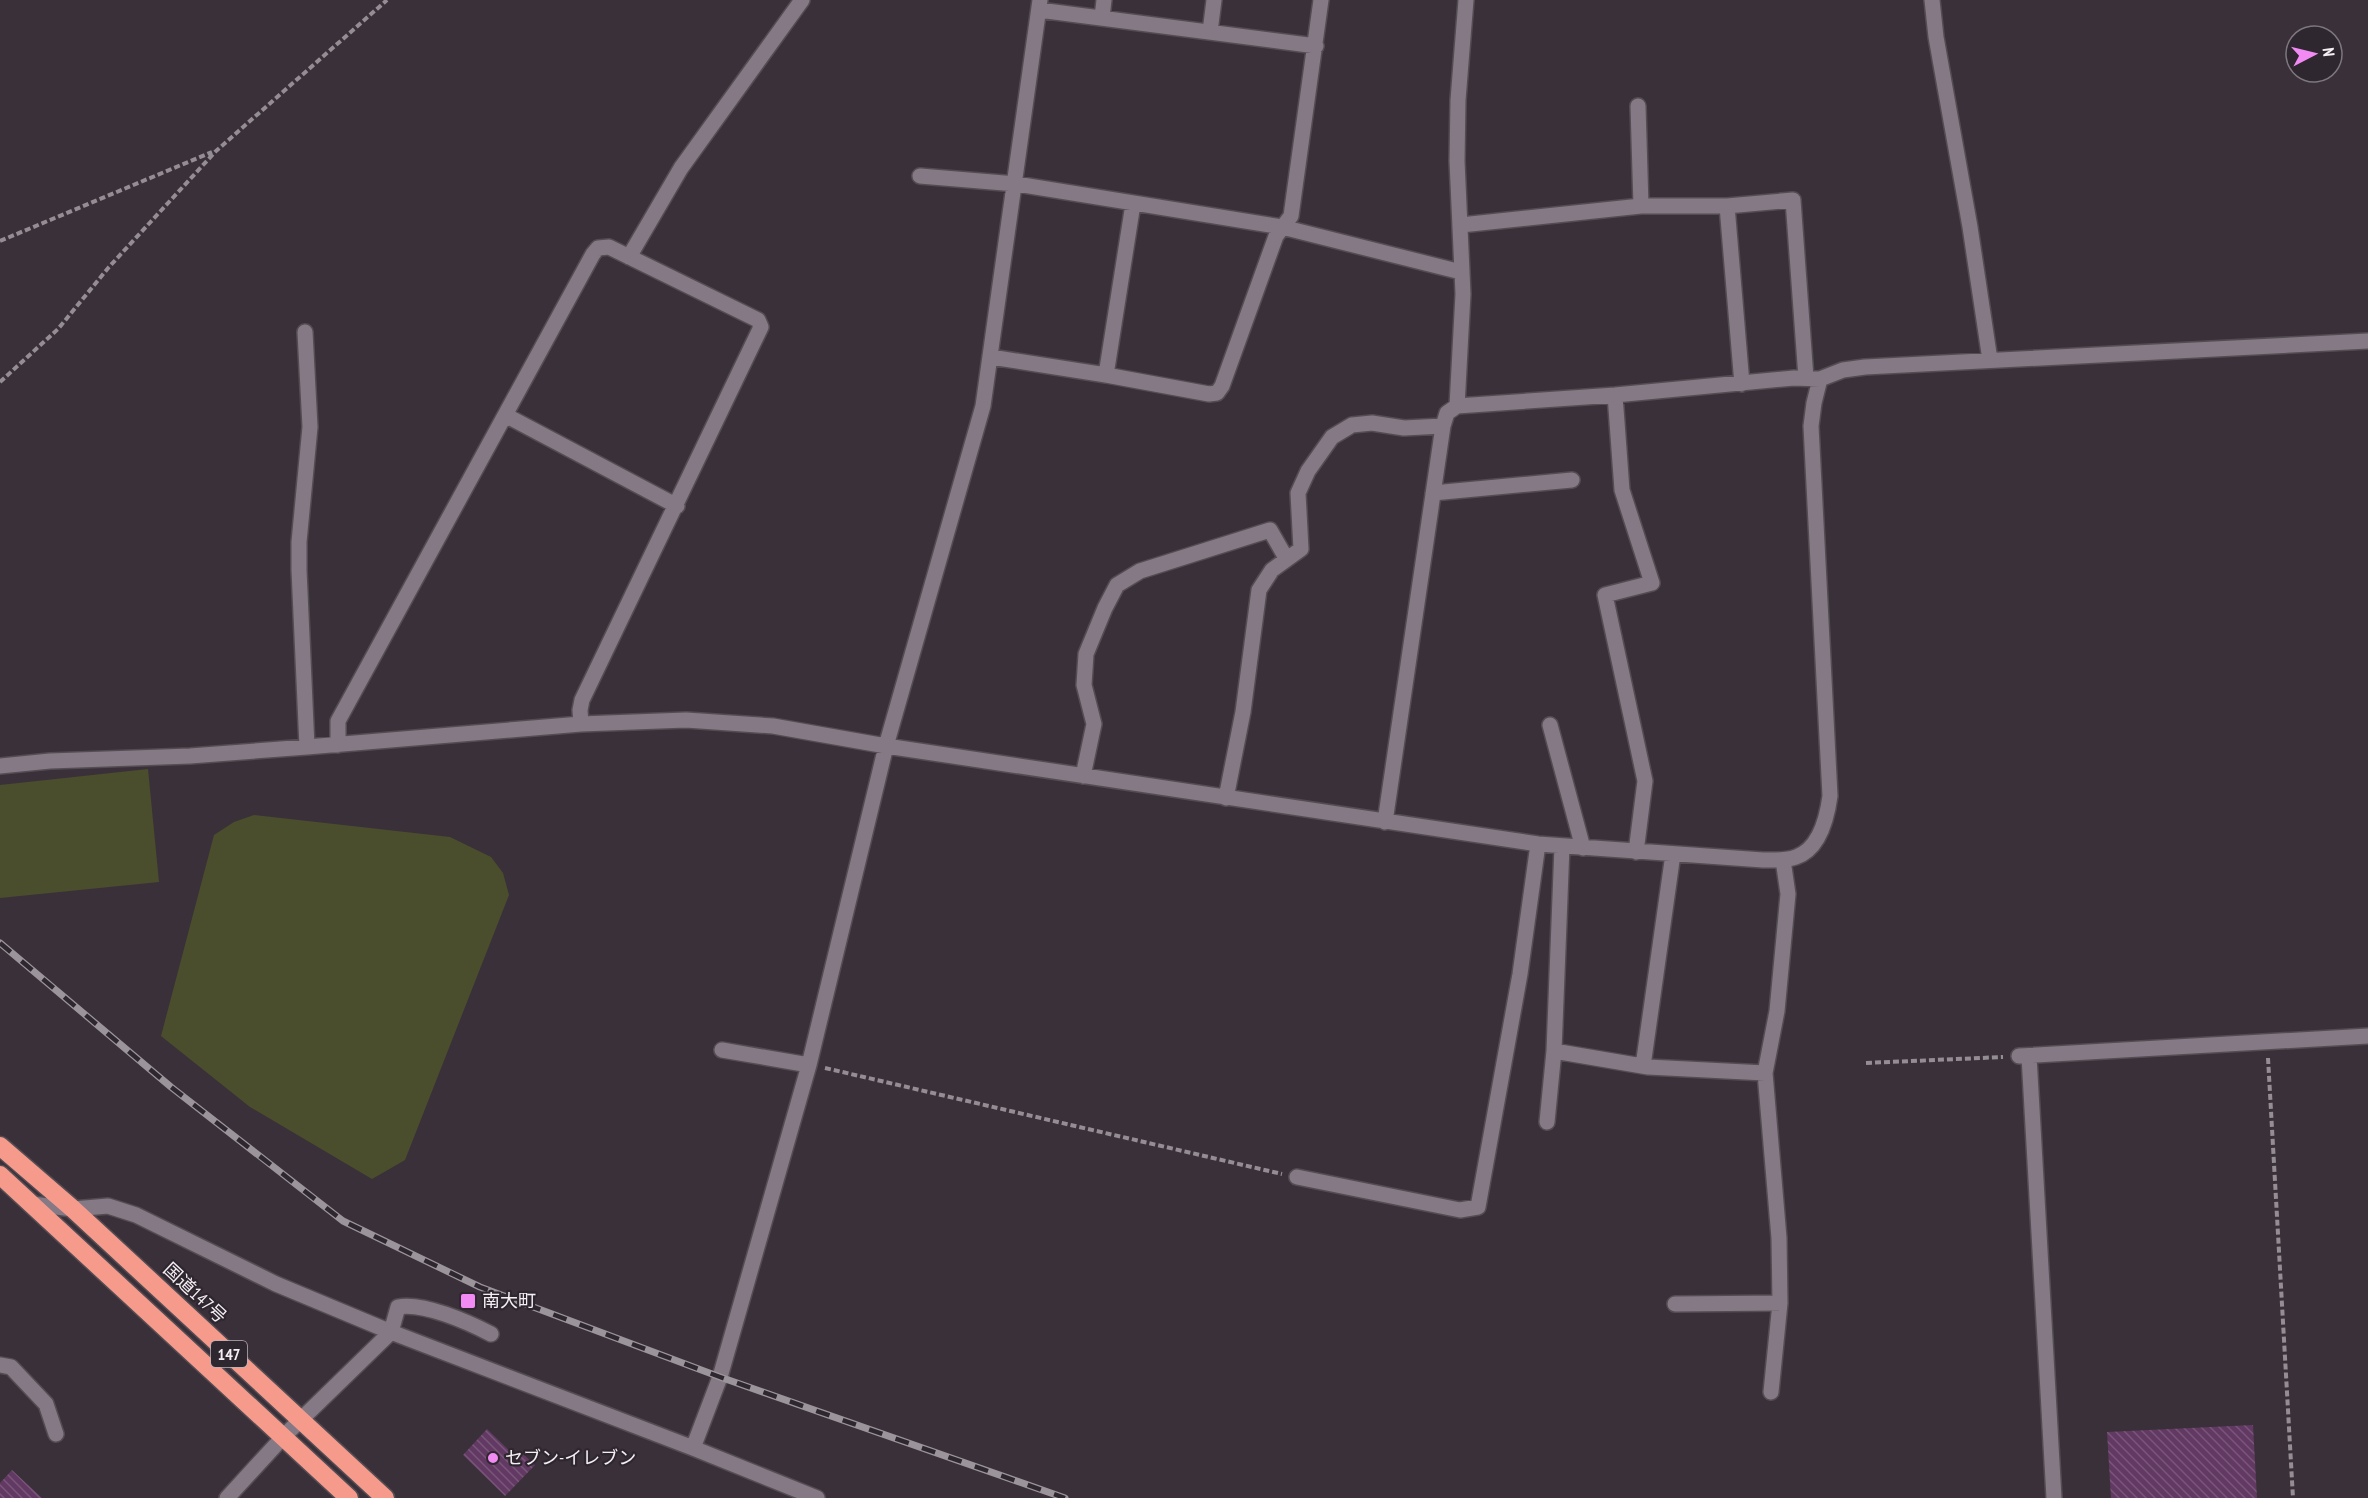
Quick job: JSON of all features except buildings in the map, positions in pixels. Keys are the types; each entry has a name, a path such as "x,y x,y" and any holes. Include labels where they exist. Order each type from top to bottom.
{"highway":[{"name":"国道147号","path":"0,1146 73,1209 385,1498"},
{"name":"147","path":"0,1175 350,1498"}],"street":[{"path":"629,257 681,168 802,0"},
{"path":"1102,18 1104,0"},
{"path":"1210,32 1214,0"},
{"path":"991,357 1209,394 1217,393 1222,386 1276,236 1291,216 1321,0"},
{"path":"1457,406 1463,294 1457,160 1458,100 1466,0"},
{"path":"1932,0 1936,37 1970,227 1990,360"},
{"path":"693,1448 720,1377 808,1065 886,746 983,406 1040,5 1102,18 1316,46"},
{"path":"1638,106 1641,206"},
{"path":"920,176 1016,183 1282,227 1461,272"},
{"path":"0,766 50,761 190,756 581,724 686,720 773,726 886,746 1538,844 1783,860 1798,857 1810,849 1822,828 1830,796 1811,426 1814,403 1813,379 1793,200 1727,206 1641,206 1461,225"},
{"path":"1106,375 1133,204"},
{"path":"1727,206 1742,384"},
{"path":"338,745 338,721 593,254 598,248 609,247 758,320 761,324 761,331 582,700 581,724"},
{"path":"305,332 310,427 299,542 299,570 307,747"},
{"path":"1385,822 1443,426 1447,413 1457,406 1813,379 1843,370 1865,367 2368,341"},
{"path":"1615,395 1622,490 1652,583 1605,595 1645,781 1636,852"},
{"path":"505,415 677,506"},
{"path":"1226,798 1243,712 1259,590 1272,570 1301,549 1298,493 1308,471 1332,437 1352,425 1372,423 1404,428 1443,426"},
{"path":"1433,493 1572,480"},
{"path":"1083,776 1094,724 1084,685 1086,654 1117,585 1140,571 1270,530 1286,558"},
{"path":"1550,725 1582,848"},
{"path":"1298,1177 1460,1210 1478,1207 1520,974 1538,844"},
{"path":"1547,1122 1554,1051 1562,846"},
{"path":"1643,1066 1672,854"},
{"path":"1771,1392 1780,1303 1779,1238 1765,1073 1777,1011 1788,894 1783,860"},
{"path":"2054,1498 2024,1056 2368,1036"},
{"path":"722,1050 808,1065"},
{"path":"1554,1051 1643,1066 1765,1073"},
{"path":"32,1204 73,1209 108,1206 136,1215 276,1284 391,1332 817,1498"},
{"path":"1675,1304 1780,1303"},
{"path":"227,1498 284,1436 391,1332 395,1311 398,1307 404,1306 463,1320 490,1334"},
{"path":"0,1365 11,1367 46,1404 56,1434"}],"path":[{"path":"0,382 58,329 109,267 216,151 387,0"},
{"path":"0,242 216,151"},
{"path":"2267,1042 2293,1498"},
{"path":"1866,1063 2024,1056"},
{"path":"808,1065 1298,1177"}],"green space":[{"path":"148,769 159,882 0,898 0,785"},
{"path":"254,815 450,837 491,857 503,873 509,895 405,1160 372,1179 250,1107 161,1036 214,835 234,822"}],"railway":[{"path":"0,943 171,1087 343,1221 480,1287 720,1377 1065,1498"}],"place":[{"name":"南大町","path":"468,1301"},
{"name":"セブン-イレブン","path":"493,1458"}]}
